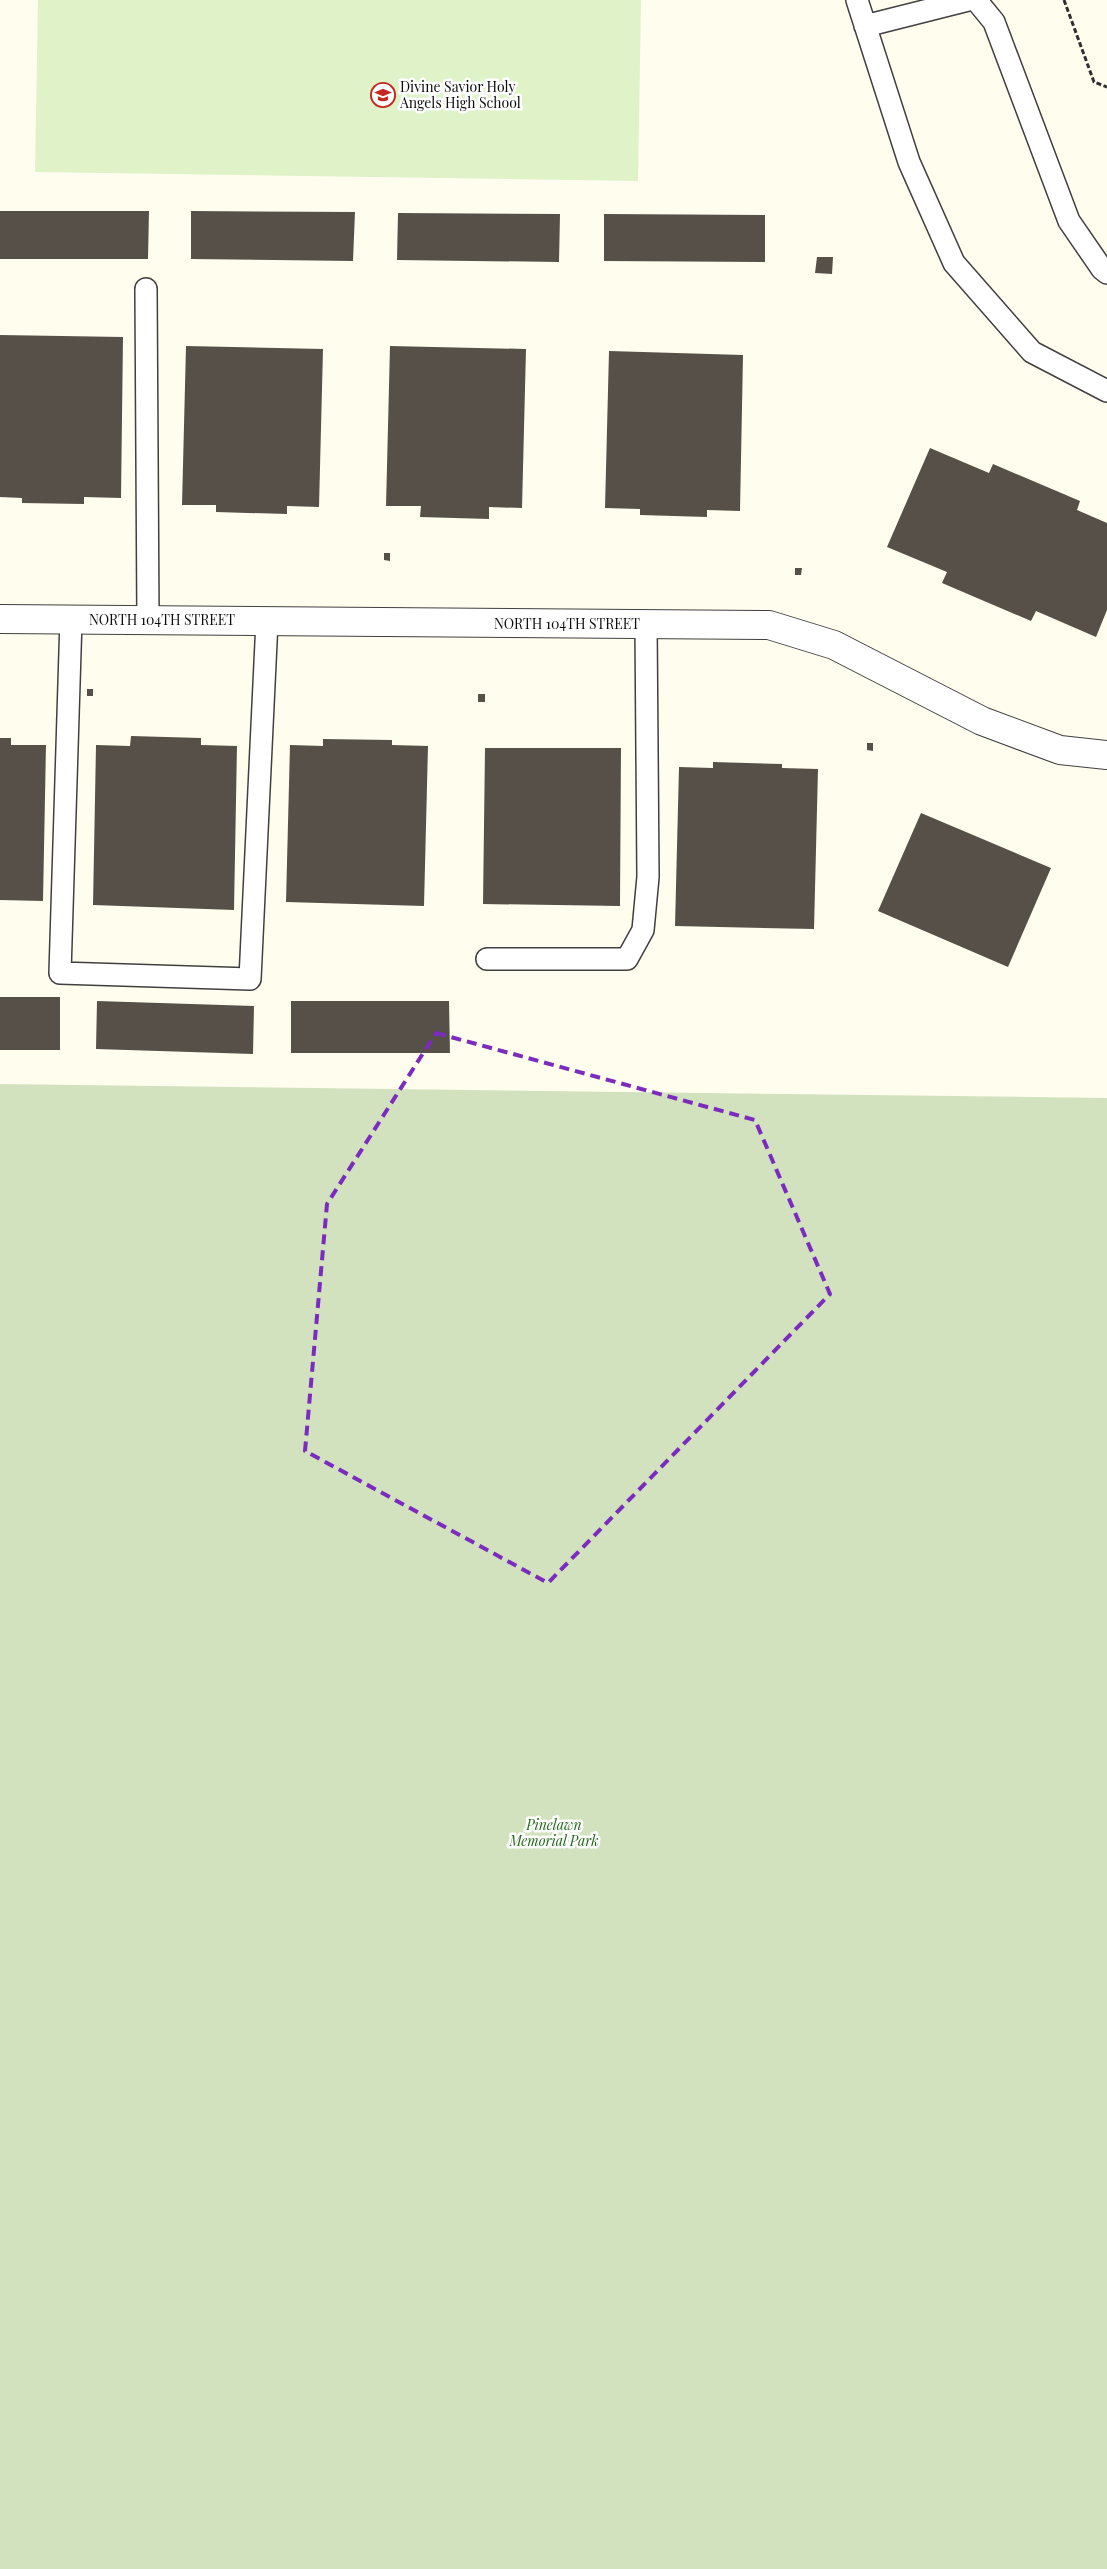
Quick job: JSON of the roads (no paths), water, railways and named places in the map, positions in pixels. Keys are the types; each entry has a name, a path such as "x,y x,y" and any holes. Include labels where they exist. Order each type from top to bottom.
{"street":[{"name":"NORTH 104TH STREET","path":"0,619 769,625 834,645 982,721 1060,750 1107,755"}],"lane":[{"path":"857,0 909,162 954,263 1032,352 1106,390"},
{"path":"865,26 968,0"},
{"path":"976,0 994,22 1069,221 1102,269 1107,273"},
{"path":"146,289 148,620"},
{"path":"71,619 60,973 250,979 268,621"},
{"path":"487,959 627,959 643,930 648,876 646,624"}],"place":[{"name":"Divine Savior Holy Angels High School","path":"383,95"}],"park label":[{"name":"Pinelawn Memorial Park","path":"554,1834"}]}
